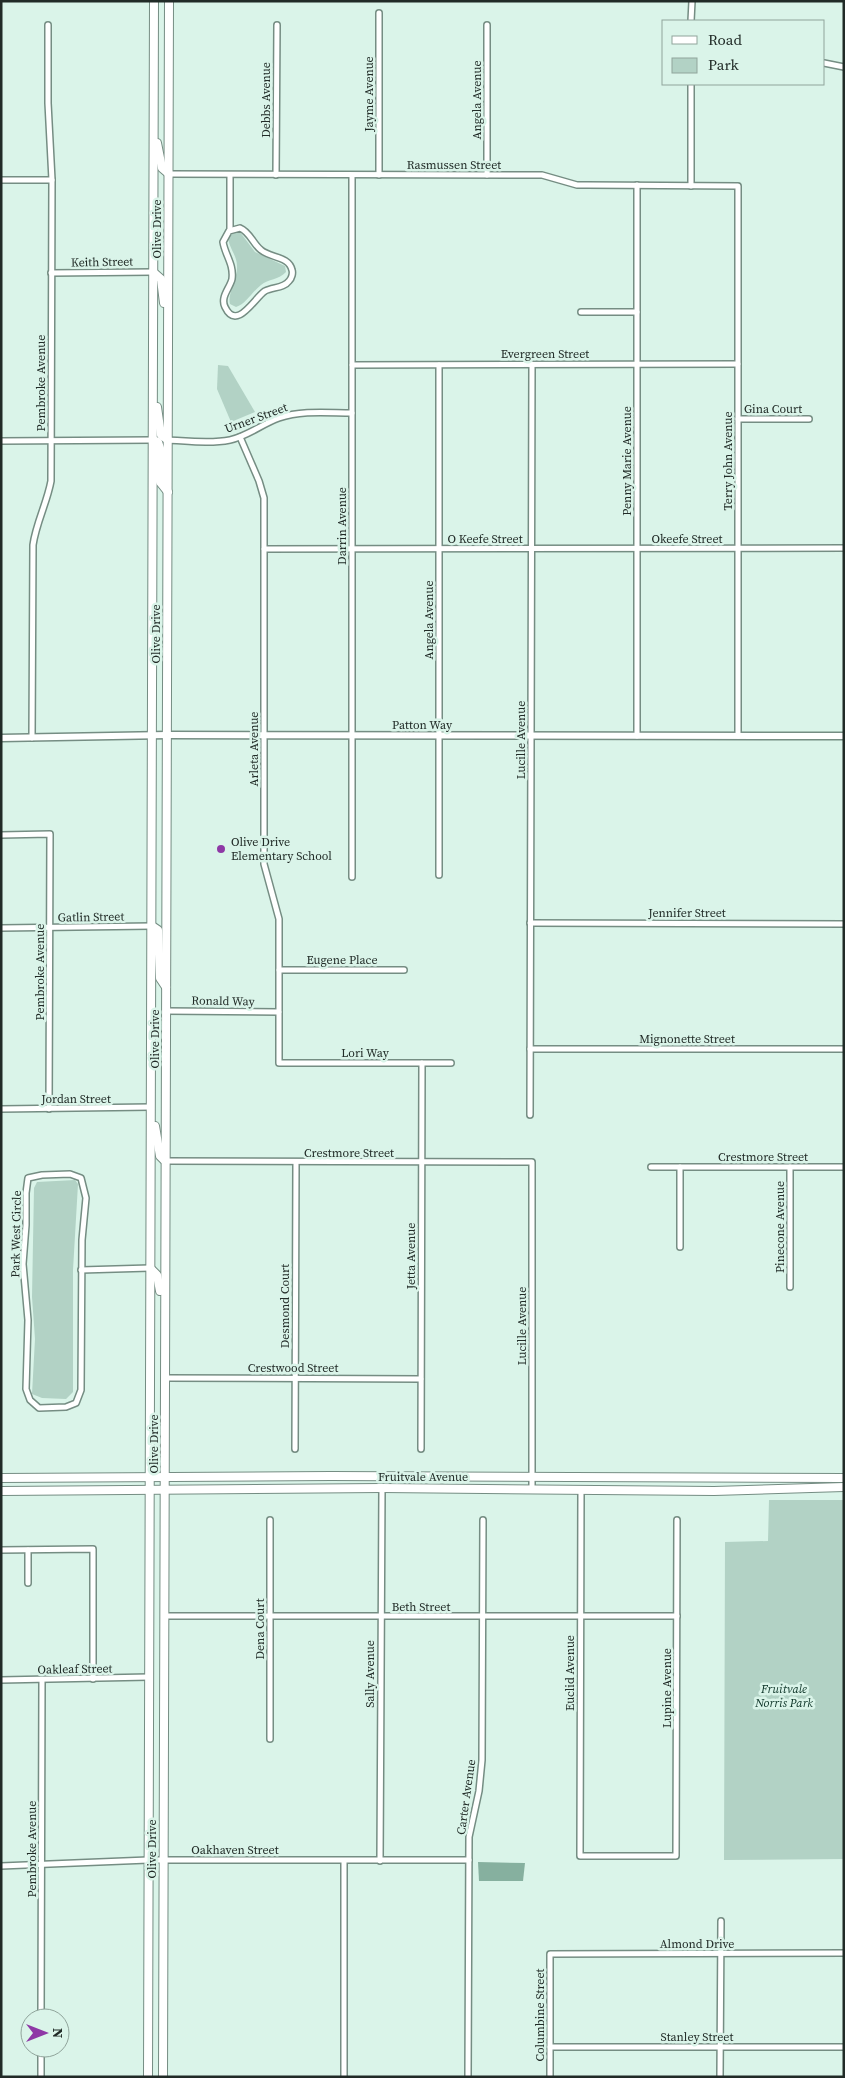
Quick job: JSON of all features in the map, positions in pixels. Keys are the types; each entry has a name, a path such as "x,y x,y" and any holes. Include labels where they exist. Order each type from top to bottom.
{"main road":[{"name":"Olive Drive","path":"148,2077 154,1"},
{"name":"Olive Drive","path":"163,2077 169,1"},
{"path":"154,124 162,168 169,174"},
{"path":"153,272 161,278 168,327"},
{"path":"153,385 161,435 168,440"},
{"path":"153,440 158,442 160,448 160,482 168,492"},
{"path":"152,926 158,930 160,978 166,987"},
{"path":"151,1107 160,1156 165,1161"},
{"path":"150,1268 157,1275 164,1317"},
{"name":"Fruitvale Avenue","path":"1,1478 150,1476 844,1478"},
{"path":"747,1477 747,1490"},
{"name":"Fruitvale Avenue","path":"1,1491 166,1488 747,1490 844,1487"}],"street":[{"path":"692,1 692,20"},
{"name":"Jayme Avenue","path":"379,13 379,175"},
{"name":"Pembroke Avenue","path":"32,738 33,546 38,522 49,492 51,441 52,180 48,104 48,25"},
{"name":"Debbs Avenue","path":"276,25 276,175"},
{"name":"Angela Avenue","path":"487,174 488,25"},
{"path":"825,63 844,66"},
{"path":"691,85 691,186"},
{"name":"Rasmussen Street","path":"169,174 542,175 577,185 738,186"},
{"path":"230,175 230,230 223,242 232,263 232,272 229,287 224,296 224,304 229,312 237,315 246,312 265,291 289,282 292,273 290,264 260,249 245,230 236,228 230,230"},
{"name":"Darrin Avenue","path":"352,175 352,877"},
{"path":"1,180 52,180"},
{"name":"Penny Marie Avenue","path":"637,185 637,736"},
{"name":"Terry John Avenue","path":"738,186 738,736"},
{"name":"Keith Street","path":"51,273 153,272"},
{"path":"581,312 637,312"},
{"name":"Lucille Avenue","path":"530,1115 532,364"},
{"name":"Evergreen Street","path":"352,365 738,364"},
{"name":"Angela Avenue","path":"438,365 439,875"},
{"name":"Urner Street","path":"168,440 219,441 240,437 269,422 290,415 352,413"},
{"name":"Gina Court","path":"738,420 809,420"},
{"name":"Arleta Avenue","path":"240,437 262,488 264,498 264,864 268,883 278,909 279,1063"},
{"path":"1,441 153,440"},
{"name":"Okeefe Street","path":"531,549 844,548"},
{"path":"264,549 438,549"},
{"name":"O Keefe Street","path":"438,549 531,549"},
{"name":"Patton Way","path":"1,738 167,734 264,736 844,736"},
{"name":"Pembroke Avenue","path":"1,835 50,834 49,1109"},
{"name":"Jennifer Street","path":"530,923 844,924"},
{"name":"Gatlin Street","path":"1,928 152,926"},
{"name":"Eugene Place","path":"279,970 404,970"},
{"name":"Ronald Way","path":"166,1011 279,1012"},
{"name":"Mignonette Street","path":"530,1049 844,1049"},
{"name":"Lori Way","path":"279,1063 451,1063"},
{"name":"Jetta Avenue","path":"421,1449 422,1063"},
{"name":"Jordan Street","path":"1,1109 151,1107"},
{"name":"Crestmore Street","path":"165,1161 296,1163 532,1162"},
{"name":"Lucille Avenue","path":"532,1162 532,1490"},
{"name":"Desmond Court","path":"295,1449 296,1163"},
{"name":"Pinecone Avenue","path":"790,1167 790,1287"},
{"name":"Crestmore Street","path":"651,1168 844,1167"},
{"path":"680,1168 680,1247"},
{"name":"Park West Circle","path":"70,1174 81,1178 86,1198 81,1270 81,1390 76,1403 66,1407 39,1408 30,1400 26,1389 28,1320 22,1264 28,1178 42,1175 70,1174"},
{"path":"81,1270 150,1268"},
{"name":"Crestwood Street","path":"165,1378 421,1379"},
{"name":"Sally Avenue","path":"380,1861 382,1488"},
{"name":"Euclid Avenue","path":"580,1856 581,1490"},
{"name":"Dena Court","path":"270,1520 270,1739"},
{"name":"Carter Avenue","path":"468,2077 469,1860 471,1821 479,1791 482,1760 483,1520"},
{"name":"Lupine Avenue","path":"580,1856 676,1856 677,1520"},
{"path":"1,1550 93,1549 93,1679"},
{"path":"28,1550 28,1583"},
{"name":"Beth Street","path":"164,1616 677,1616"},
{"name":"Oakleaf Street","path":"1,1680 149,1677"},
{"name":"Pembroke Avenue","path":"41,2008 42,1680"},
{"name":"Oakhaven Street","path":"1,1866 148,1860 469,1860"},
{"path":"344,1861 344,2077"},
{"path":"720,1921 720,2077"},
{"name":"Almond Drive","path":"550,1954 844,1953"},
{"name":"Columbine Street","path":"550,1954 550,2077"},
{"name":"Stanley Street","path":"550,2047 844,2047"},
{"path":"41,2058 41,2077"}],"green space":[{"path":"233,232 240,232 255,252 285,266 286,272 280,277 261,285 243,303 236,307 230,304 229,300 237,271 236,258 228,240 228,236"},
{"path":"218,365 228,366 255,412 231,422 217,389"},
{"path":"75,1180 78,1184 73,1270 73,1392 66,1399 42,1398 32,1394 35,1339 32,1297 34,1188 37,1182"},
{"name":"Fruitvale Norris Park","path":"769,1500 844,1500 844,1859 724,1860 725,1542 768,1541"}],"shaded area":[{"path":"478,1862 525,1863 523,1881 479,1881"}],"place":[{"name":"Olive Drive Elementary School","path":"221,849"}]}
